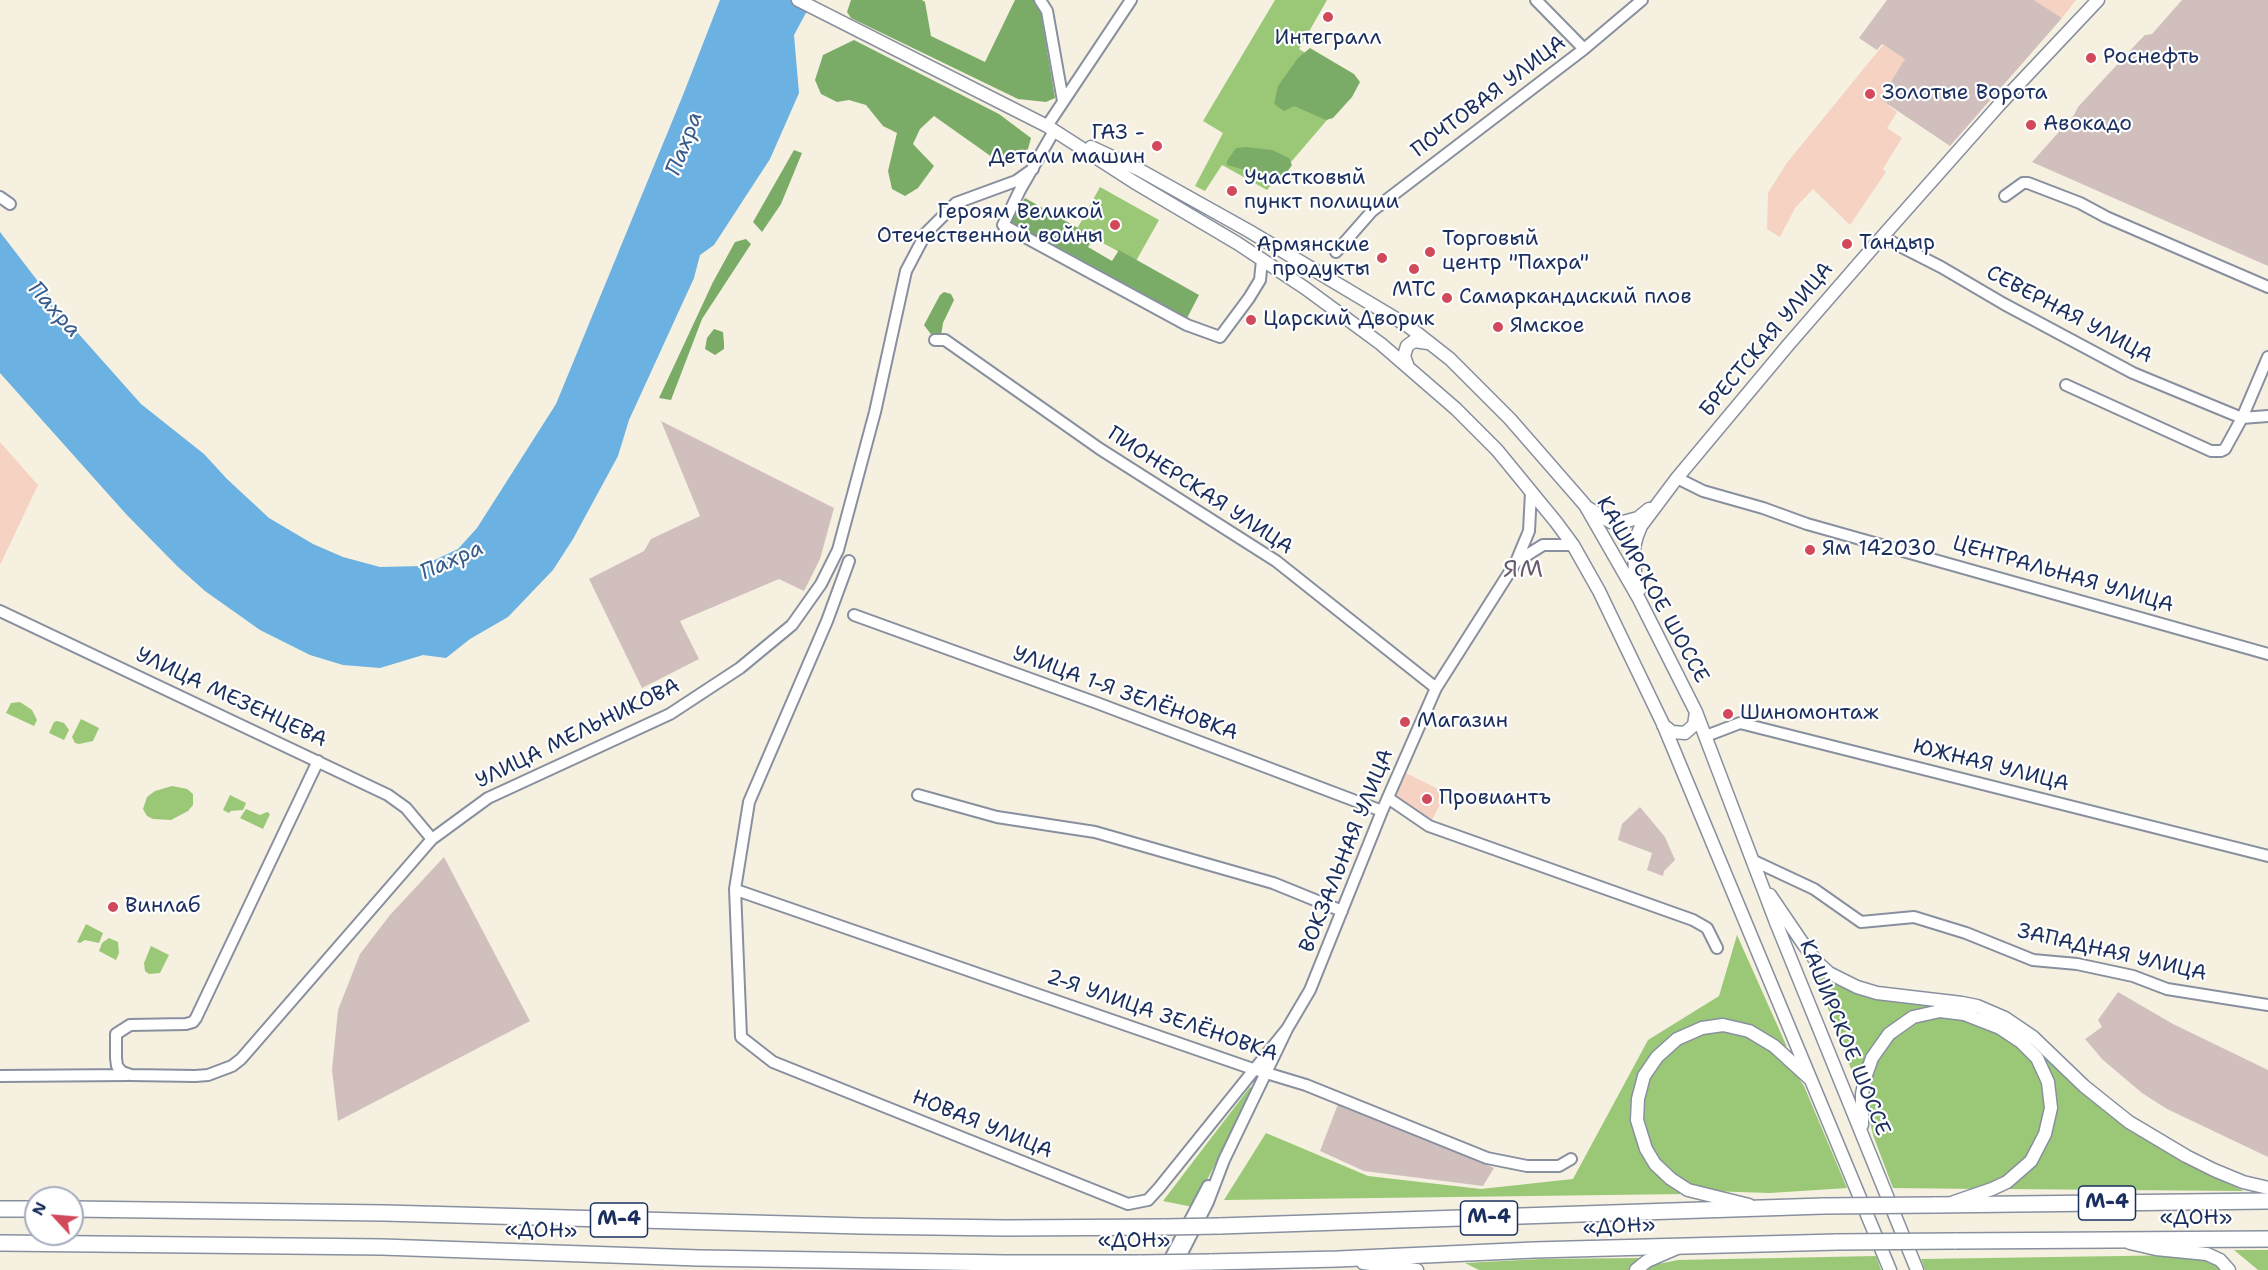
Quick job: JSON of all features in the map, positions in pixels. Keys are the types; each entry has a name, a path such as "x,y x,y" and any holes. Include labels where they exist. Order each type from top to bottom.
{"highway":[{"name":"«ДОН»","path":"84,1209 372,1213 1006,1228 1219,1226 1759,1207 2268,1201"},
{"path":"0,1209 24,1209"},
{"name":"«ДОН»","path":"0,1243 382,1247 710,1258 1141,1263 1338,1259 1523,1250 1837,1242 2268,1239"}],"main road":[{"name":"КАШИРСКОЕ ШОССЕ","path":"798,0 1050,128 1138,169 1385,311 1450,359 1510,419 1585,506 1650,618 1696,712 1757,876 1917,1270"},
{"name":"БРЕСТСКАЯ УЛИЦА","path":"1650,618 1635,574 1634,547 1641,526 1677,478 1789,344 2006,97 2098,0"},
{"name":"КАШИРСКОЕ ШОССЕ","path":"1050,128 1262,260 1381,344 1456,409 1497,450 1573,545 1599,591 1662,724 1890,1270"},
{"path":"1408,368 1404,356 1410,343 1418,341 1432,344"},
{"name":"БРЕСТСКАЯ УЛИЦА","path":"1585,506 1611,522 1623,522 1638,518 1664,496"},
{"path":"1662,724 1672,732 1685,733 1694,725 1696,712"},
{"path":"1757,876 1804,945 1829,973 1857,987 1877,993 1962,1003 1999,1015 2019,1026 2104,1103 2145,1132 2214,1170 2243,1182 2268,1188"},
{"path":"1862,1133 1863,1094 1866,1075 1872,1059 1889,1034 1913,1017 1940,1011 1964,1014 2000,1028 2021,1042 2040,1064 2048,1082 2051,1108 2049,1122 2039,1149 2031,1161 2007,1182 1992,1189 1939,1205"},
{"path":"1759,1207 1688,1190 1671,1179 1655,1164 1646,1149 1637,1120 1638,1099 1644,1076 1657,1057 1677,1039 1702,1028 1724,1025 1749,1031 1774,1046 1813,1081"},
{"path":"2120,1240 2156,1249 2207,1254 2220,1260 2229,1270"},
{"path":"1636,1270 1647,1261 1682,1246"},
{"path":"1338,1259 1417,1270"}],"street":[{"path":"1040,0 1047,11 1063,101"},
{"path":"1131,0 1063,101 1033,168 1003,225 1187,325 1220,337 1260,280 1262,260"},
{"path":"1536,0 1584,49"},
{"name":"ПОЧТОВАЯ УЛИЦА","path":"1336,252 1372,212 1584,49 1642,0"},
{"name":"УЛИЦА МЕЛЬНИКОВА","path":"0,1076 208,1075 232,1066 241,1059 432,839 488,798 670,714 740,668 792,625 821,584 838,550 875,412 906,271 926,233 956,203 1016,181 1033,168"},
{"path":"2005,196 2023,183 2028,183 2080,203 2106,217 2268,287"},
{"path":"0,197 10,204"},
{"name":"СЕВЕРНАЯ УЛИЦА","path":"1882,237 2133,373 2242,420"},
{"name":"ПИОНЕРСКАЯ УЛИЦА","path":"935,340 945,340 1100,449 1276,561 1436,688"},
{"path":"2066,385 2211,451 2221,451 2225,449 2242,420 2268,357"},
{"path":"2242,420 2268,416"},
{"name":"ЦЕНТРАЛЬНАЯ УЛИЦА","path":"1677,478 1703,491 1807,524 2268,654"},
{"name":"ВОКЗАЛЬНАЯ УЛИЦА","path":"1224,1160 1287,1029 1310,990 1382,811 1436,688 1516,562 1528,531 1531,492"},
{"name":"ВОКЗАЛЬНАЯ УЛИЦА","path":"1516,562 1543,544 1573,545"},
{"name":"НОВАЯ УЛИЦА","path":"849,561 827,621 749,802 737,890 741,1037 766,1058 1128,1204 1148,1200 1159,1188 1287,1029"},
{"name":"УЛИЦА МЕЗЕНЦЕВА","path":"0,611 398,801 432,839"},
{"name":"УЛИЦА 1-Я ЗЕЛЁНОВКА","path":"854,615 1382,811"},
{"name":"ЮЖНАЯ УЛИЦА","path":"1706,736 1740,723 2268,856"},
{"path":"131,1075 122,1072 117,1066 116,1034 130,1025 193,1022 318,761"},
{"path":"918,795 997,817 1095,832 1273,884 1342,911"},
{"path":"1388,798 1429,826 1693,920 1707,928 1717,948"},
{"name":"ЗАПАДНАЯ УЛИЦА","path":"1752,860 1814,889 1861,922 1914,917 1966,933 2033,960 2077,964 2133,976 2167,989 2268,1005"},
{"name":"2-Я УЛИЦА ЗЕЛЁНОВКА","path":"737,890 1253,1069 1306,1085 1487,1158 1527,1166 1559,1166 1571,1159"},
{"path":"1164,1270 1195,1209 1224,1160"},
{"path":"1174,1270 1208,1202 1224,1160"}],"shaded area":[{"path":"1887,0 2034,0 2062,18 1950,146 1880,99 1905,59 1882,44 1877,50 1859,38"},
{"path":"2034,0 2076,0 2062,18"},
{"path":"2182,0 2268,0 2268,266 2032,162 2074,115 2078,107 2138,42 2145,35 2152,34"},
{"name":"Золотые Ворота","path":"1883,45 1905,59 1880,99 1897,112 1887,128 1902,138 1883,169 1886,172 1850,225 1813,189 1795,208 1780,237 1767,229 1768,193 1786,164"},
{"path":"661,421 834,508 820,559 804,591 779,579 680,621 699,659 642,688 589,579 644,551 651,539 700,516"},
{"path":"0,442 38,485 0,565"},
{"path":"1406,773 1446,793 1432,820 1396,796"},
{"path":"1640,807 1665,837 1675,860 1664,871 1663,876 1647,870 1652,853 1618,840 1622,824"},
{"path":"444,857 530,1021 338,1121 332,1070 338,1010 360,954 390,915"},
{"path":"2118,992 2173,1024 2268,1070 2268,1157 2167,1109 2142,1093 2102,1059 2085,1039 2102,1027 2098,1020"},
{"path":"1338,1104 1494,1168 1483,1186 1364,1171 1320,1151"}],"green space":[{"path":"851,0 922,0 925,2 931,36 985,62 1015,0 1036,0 1040,8 1055,98 1046,102 1018,99 851,18 847,12"},
{"path":"1275,0 1327,0 1299,49 1357,85 1267,190 1222,165 1205,191 1195,186 1223,133 1203,121"},
{"path":"854,40 999,114 1031,138 1028,149 999,162 934,116 920,129 913,144 934,166 918,188 905,196 892,189 888,171 897,133 883,126 866,105 849,100 837,102 821,94 815,80 823,55"},
{"path":"1310,48 1354,74 1360,82 1352,97 1333,118 1326,120 1294,106 1284,111 1274,104 1278,86 1298,58"},
{"path":"1236,148 1272,150 1289,158 1292,165 1279,180 1262,173 1255,175 1227,165 1227,161"},
{"path":"794,150 802,153 781,204 762,232 753,222"},
{"path":"1100,187 1159,220 1136,261 1077,229"},
{"path":"1025,198 1094,237 1088,247 1112,261 1119,250 1199,295 1186,320 1011,222"},
{"path":"746,239 751,244 702,319 671,400 659,398 713,282 735,242"},
{"path":"944,292 951,294 954,300 943,323 941,336 933,337 924,325 940,295"},
{"path":"714,329 723,332 724,343 724,349 715,355 705,349 707,338"},
{"path":"20,702 32,710 37,720 34,726 6,713 11,703"},
{"path":"81,719 99,728 93,741 79,744 75,743 72,737"},
{"path":"54,722 64,723 69,730 64,740 49,733"},
{"path":"172,786 187,789 193,794 193,805 188,811 171,820 153,819 147,816 143,809 147,797 155,791"},
{"path":"230,795 246,803 243,810 229,813 223,810"},
{"path":"246,809 260,815 267,812 270,814 263,829 240,818"},
{"path":"86,924 103,933 99,943 85,940 77,942"},
{"path":"1737,935 1787,1047 1758,1032 1692,1026 1669,1038 1651,1055 1643,1067 1635,1088 1631,1119 1642,1153 1684,1194 1224,1200 1266,1133 1368,1176 1481,1189 1573,1179 1648,1040 1719,996"},
{"path":"109,938 118,942 119,953 116,960 99,951 102,943"},
{"path":"151,946 169,955 160,973 149,974 145,971 144,963"},
{"path":"1809,958 1826,976 1858,994 1934,1006 1904,1016 1882,1034 1870,1052 1857,1085"},
{"path":"1953,1016 2006,1035 2029,1056 2041,1077 2046,1104 2041,1134 2027,1159 1997,1183 1978,1189 1893,1188 1873,1135 1866,1105 1867,1089 1881,1049 1900,1029 1926,1018"},
{"path":"1733,1030 1760,1042 1790,1065 1804,1086 1847,1188 1770,1193 1709,1191 1684,1183 1654,1156 1641,1121 1643,1093 1653,1068 1671,1048 1706,1031"},
{"path":"2035,1046 2090,1100 2139,1134 2200,1170 2244,1191 2005,1189 2043,1150 2047,1066"},
{"path":"1250,1087 1254,1089 1193,1207 1163,1201"},
{"path":"2234,1250 2268,1250 2268,1270 2258,1270"},
{"path":"2187,1255 2211,1261 2224,1270 1925,1270 1921,1259"},
{"path":"1876,1256 1881,1270 1641,1270 1648,1266 1678,1260"},
{"path":"1639,1258 1628,1270 1479,1270 1465,1263 1541,1259"}],"water":[{"name":"Пахра","path":"720,0 813,0 794,35 799,93 770,159 714,245 700,255 694,278 629,420 618,456 573,539 553,570 508,617 470,639 446,658 423,655 380,668 343,665 310,655 260,630 205,591 177,566 126,514 0,373 0,232 77,332 141,404 204,454 269,518 313,544 343,557 380,567 422,566 458,549 477,528 556,404"}],"place":[{"name":"Интегралл","path":"1328,17"},
{"name":"Роснефть","path":"2091,58"},
{"name":"Золотые Ворота","path":"1870,94"},
{"name":"Авокадо","path":"2031,125"},
{"name":"ГАЗ - Детали машин","path":"1157,146"},
{"name":"Участковый пункт полиции","path":"1232,191"},
{"name":"Героям Великой Отечественной войны","path":"1115,225"},
{"name":"Тандыр","path":"1847,244"},
{"name":"Торговый центр \"Пахра\"","path":"1430,252"},
{"name":"Армянские продукты","path":"1382,258"},
{"name":"МТС","path":"1414,269"},
{"name":"Самаркандиский плов","path":"1447,298"},
{"name":"Царский Дворик","path":"1251,320"},
{"name":"Ямское","path":"1498,327"},
{"name":"Ям 142030","path":"1810,550"},
{"name":"Шиномонтаж","path":"1728,714"},
{"name":"Магазин","path":"1405,722"},
{"name":"Провиантъ","path":"1427,799"},
{"name":"Винлаб","path":"113,907"}],"district":[{"name":"ЯМ","path":"1524,571"}]}
